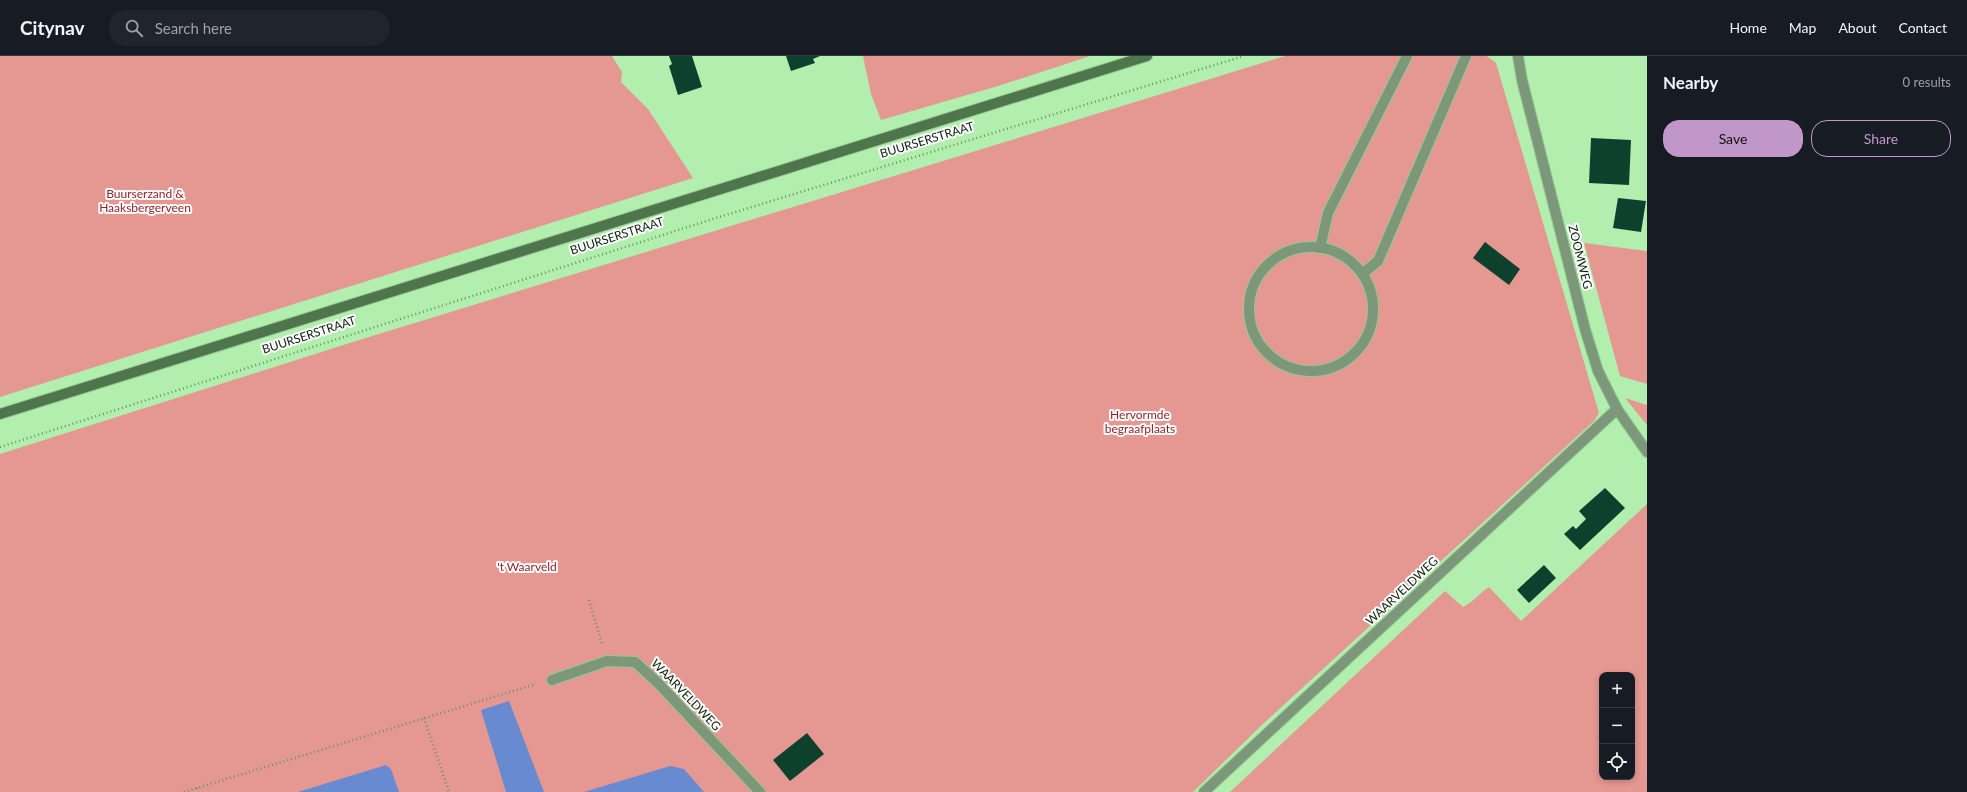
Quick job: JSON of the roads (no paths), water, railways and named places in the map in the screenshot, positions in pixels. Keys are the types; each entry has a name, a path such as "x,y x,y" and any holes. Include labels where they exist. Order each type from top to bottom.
{"main road":[{"name":"BUURSERSTRAAT","path":"0,414 1147,56"}],"street":[{"path":"1320,248 1328,213 1407,56"},
{"path":"1362,274 1378,261 1466,56"},
{"name":"ZOOMWEG","path":"1518,56 1522,80 1585,329 1598,371 1617,409 1647,452"},
{"path":"1299,248 1320,248 1336,252 1351,261 1362,274 1371,293 1373,314 1368,335 1356,352 1339,365 1318,371 1297,370 1278,362 1262,348 1251,330 1248,308 1252,288 1262,269 1279,256 1299,248"},
{"name":"WAARVELDWEG","path":"1204,792 1617,409"},
{"name":"WAARVELDWEG","path":"552,680 608,661 635,662 659,684 760,792"}],"water":[{"path":"509,701 544,792 506,792 481,710"},
{"path":"386,765 391,769 399,792 298,792"},
{"path":"670,766 684,769 704,792 584,792"}],"park label":[{"name":"Buurserzand & Haaksbergerveen","path":"145,201"},
{"name":"Hervormde begraafplaats","path":"1140,422"},
{"name":"'t Waarveld","path":"527,567"}]}
